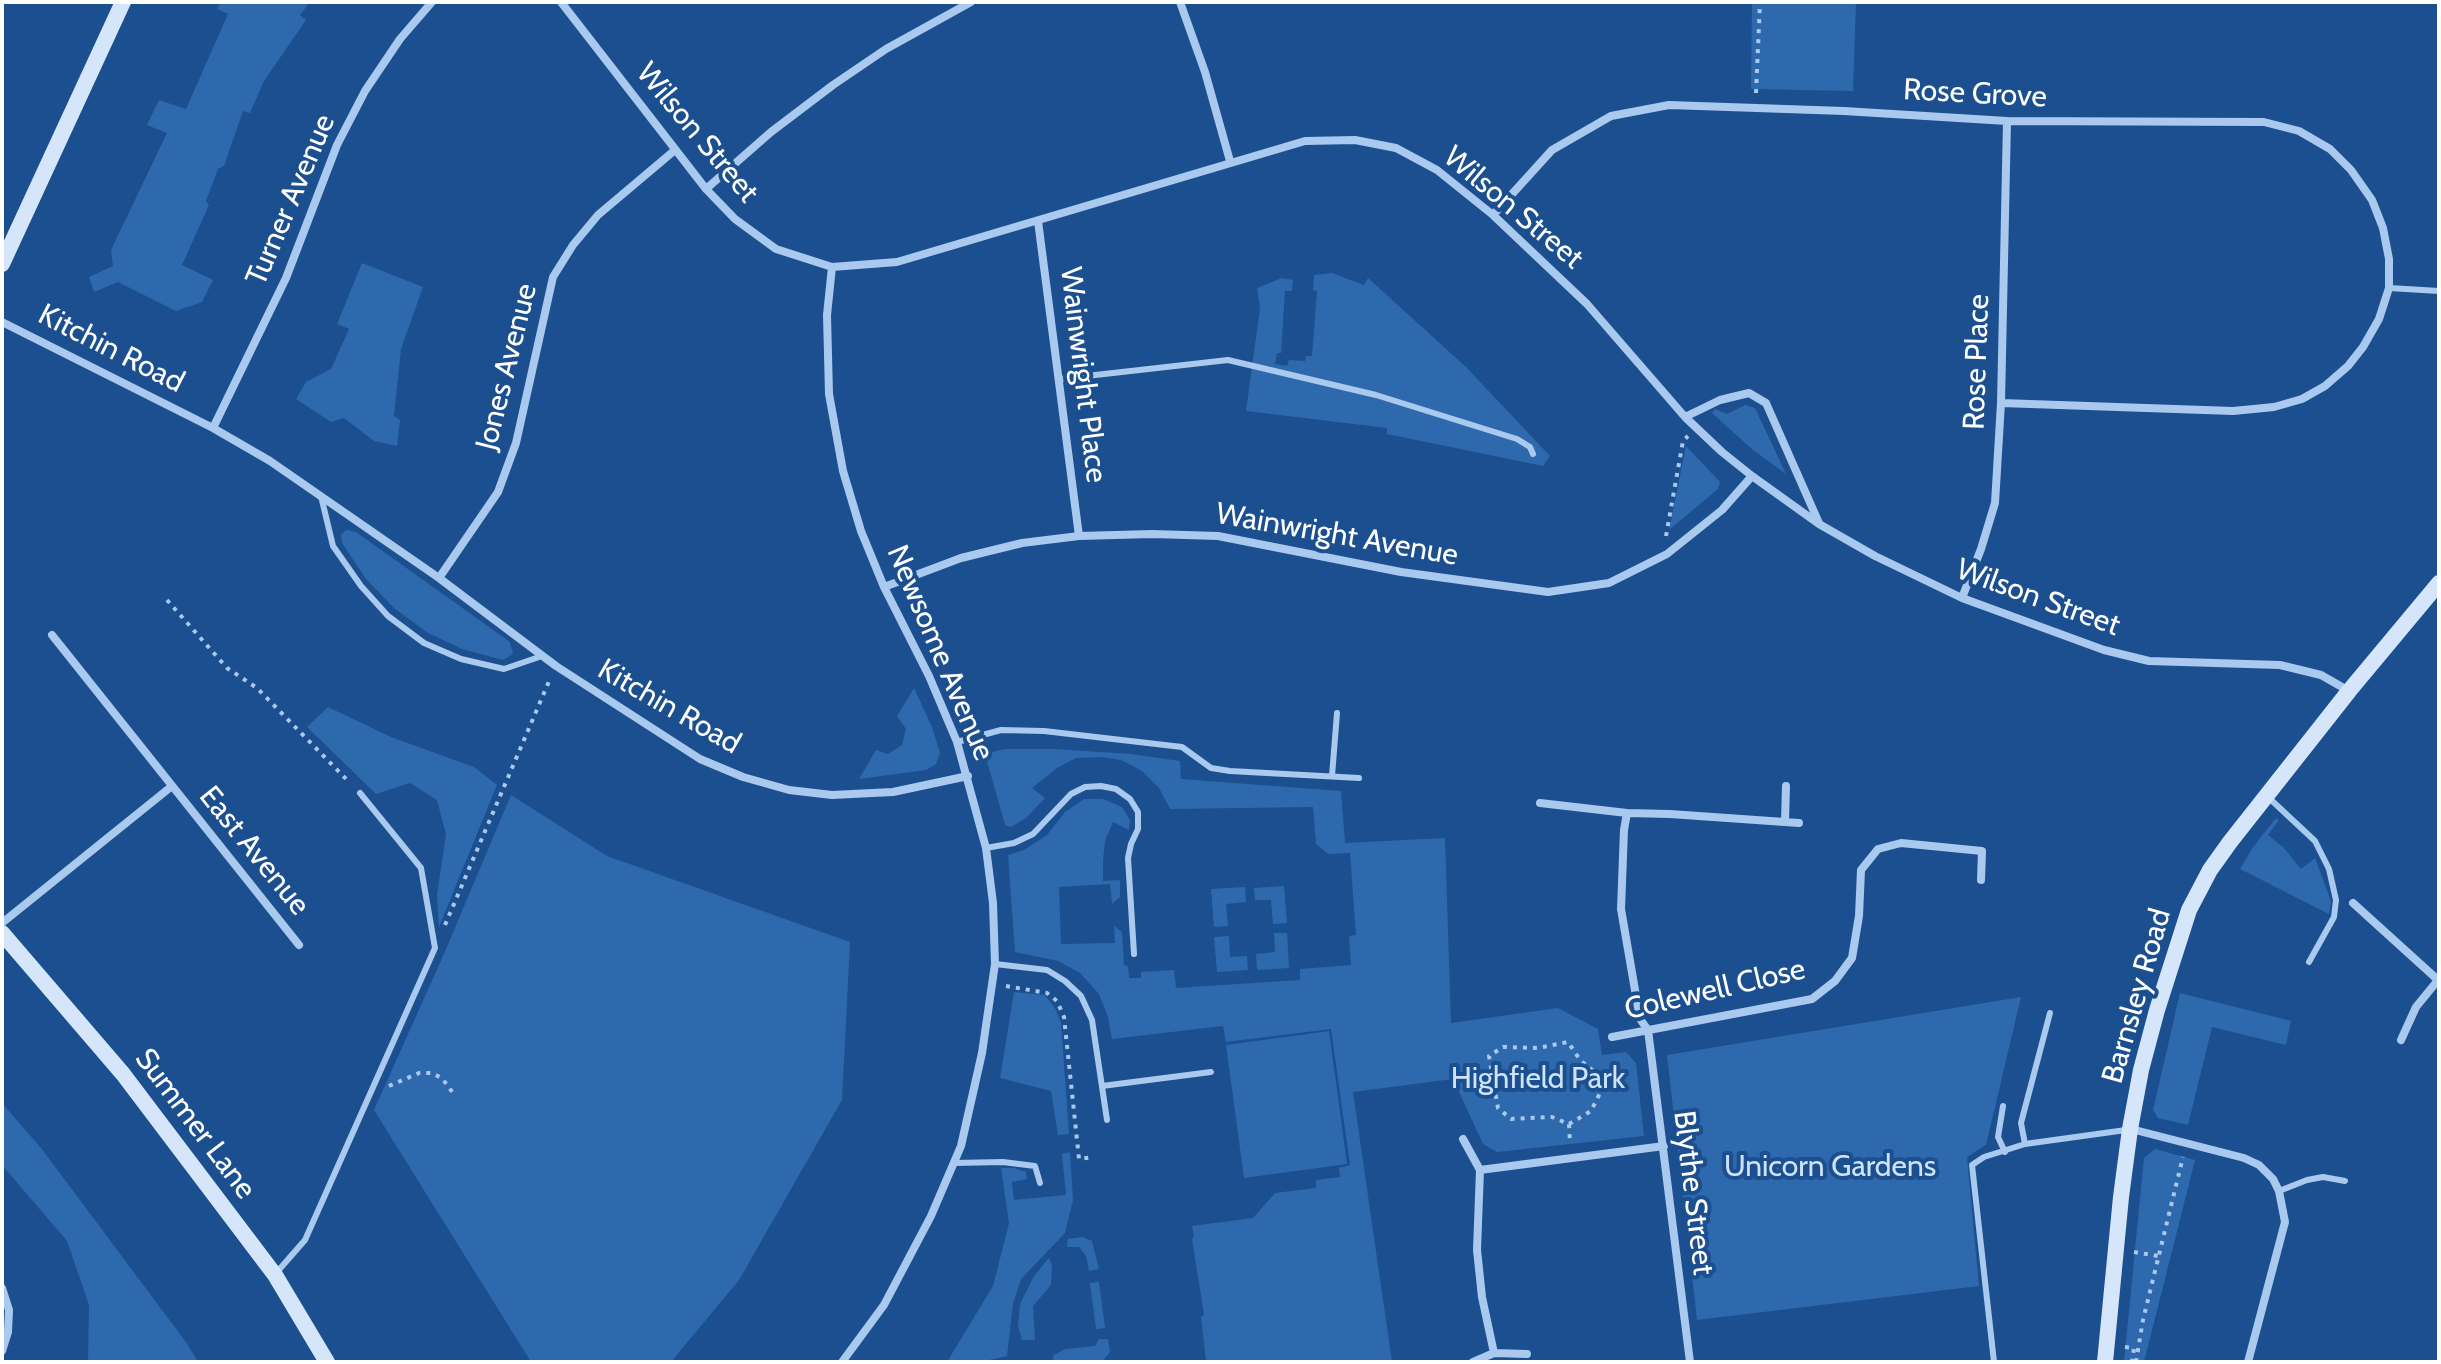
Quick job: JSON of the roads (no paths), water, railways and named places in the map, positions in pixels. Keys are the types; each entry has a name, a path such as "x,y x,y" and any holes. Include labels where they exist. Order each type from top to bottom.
{"street":[{"path":"2,264 123,2"},
{"name":"Turner Avenue","path":"213,428 286,278 337,145 382,65 432,2"},
{"name":"Wilson Street","path":"561,2 706,189 735,219 776,249 832,267 897,262 1305,141 1355,140 1396,148 1437,170 1493,215 1587,304 1685,417 1752,476 1819,524 1875,556 1962,598 2104,650 2149,661 2280,665 2321,675 2349,691"},
{"path":"706,189 771,132 833,85 886,49 971,2"},
{"path":"1180,2 1205,72 1230,161"},
{"name":"Rose Grove","path":"1493,215 1552,150 1611,116 1669,105 2007,121 2264,122 2299,131 2330,149 2351,170 2372,200 2383,228 2389,259 2389,288 2379,319 2348,366 2325,386 2302,399 2274,407 2233,411 2001,403"},
{"name":"Rose Place","path":"1962,598 1995,503 2001,403 2007,121"},
{"name":"Jones Avenue","path":"439,578 498,492 516,443 553,277 573,245 598,215 675,150"},
{"name":"Wainwright Place","path":"1038,221 1079,536"},
{"name":"Newsome Avenue","path":"832,267 827,315 829,394 843,471 861,531 884,587 929,676 968,776 986,848 993,903 995,964 982,1053 961,1146 931,1216 884,1305 842,1362"},
{"name":"Kitchin Road","path":"2,322 213,428 270,461 439,578 556,666 700,759 743,777 789,790 832,795 893,792 968,776"},
{"path":"1685,417 1720,400 1749,393 1766,403 1819,524"},
{"name":"Wainwright Avenue","path":"884,587 961,558 1022,543 1079,536 1152,534 1218,536 1401,572 1548,592 1609,583 1667,554 1722,510 1752,476"},
{"name":"Barnsley Road","path":"2105,1362 2130,1129 2157,1010 2189,910 2210,870 2230,842 2439,583"},
{"name":"East Avenue","path":"52,635 299,945"},
{"path":"2,923 172,786"},
{"path":"1785,822 1786,786"},
{"path":"1540,803 1627,813 1799,823"},
{"name":"Blythe Street","path":"1627,813 1621,909 1640,1019 1648,1030 1690,1362"},
{"name":"Colewell Close","path":"1612,1037 1812,999 1835,981 1852,958 1859,916 1861,870 1878,849 1901,843 1982,851 1981,880"},
{"path":"2353,903 2438,980 2416,1007 2401,1040"},
{"name":"Summer Lane","path":"2,933 123,1074 275,1275 327,1362"},
{"path":"2431,989 2439,995"},
{"path":"2130,1129 2244,1158 2259,1165 2273,1179 2279,1191 2285,1222 2248,1362"},
{"path":"1463,1139 1480,1170 1477,1250 1482,1297 1494,1353"},
{"path":"1480,1170 1664,1146"},
{"path":"2,1288 9,1310 8,1332 2,1351"},
{"path":"1473,1362 1494,1353 1527,1354"}],"lane":[{"path":"2389,288 2439,291"},
{"path":"1060,379 1228,360 1376,395 1517,439 1530,447 1533,454"},
{"path":"321,496 333,546 361,586 388,616 424,643 461,659 504,669 542,656"},
{"path":"1332,776 1337,713"},
{"path":"957,742 1001,730 1044,731 1182,747 1211,768 1230,771 1359,778"},
{"path":"986,848 1014,843 1033,834 1071,794 1085,787 1116,789 1130,799 1138,812 1138,829 1128,858 1134,954"},
{"path":"275,1275 305,1240 435,948 421,868 360,793"},
{"path":"2266,795 2315,841 2329,869 2336,900 2334,917 2309,962"},
{"path":"995,964 1047,970 1081,996 1092,1020 1107,1120"},
{"path":"2025,1144 2021,1123 2050,1013"},
{"path":"1102,1086 1211,1072"},
{"path":"2003,1106 1998,1137 2005,1152"},
{"path":"1994,1362 1972,1165 1984,1157 2025,1144 2130,1129"},
{"path":"954,1163 1003,1162 1035,1166 1040,1183"},
{"path":"2279,1191 2323,1177 2345,1181"}],"park label":[{"name":"Highfield Park","path":"1538,1079"},
{"name":"Unicorn Gardens","path":"1830,1167"}]}
